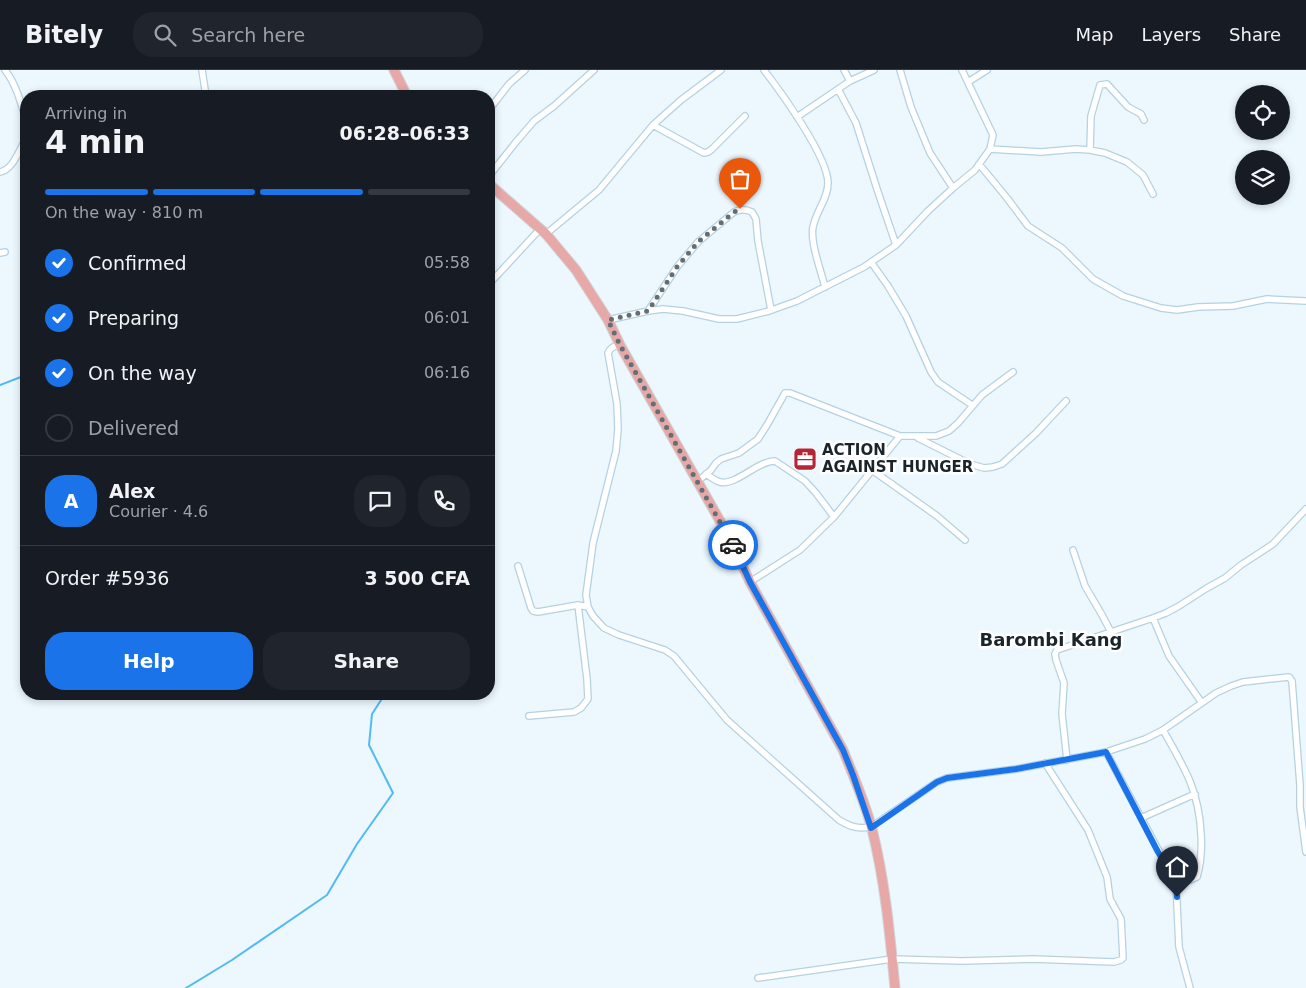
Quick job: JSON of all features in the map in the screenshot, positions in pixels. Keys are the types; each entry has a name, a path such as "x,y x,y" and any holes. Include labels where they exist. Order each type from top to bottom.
{"highway":[{"path":"394,70 404,90"},
{"path":"495,189 543,232 576,270 608,320 620,345 728,535 750,582 843,750 871,828 884,886 895,988"}],"street":[{"path":"5,70 10,76 20,100"},
{"path":"202,70 205,90"},
{"path":"495,102 508,84 525,70"},
{"path":"495,168 534,121 554,106 594,70"},
{"path":"495,278 543,232 600,190 653,125 681,100 721,70"},
{"path":"764,70 797,117 825,166 828,183 825,199 813,225 812,236 825,287"},
{"path":"844,70 850,81"},
{"path":"797,117 850,81 874,70"},
{"path":"900,70 911,107 930,153 952,188"},
{"path":"608,320 648,311 663,310 683,311 719,319 736,319 772,310 797,301 864,267 896,245 952,188 975,170 990,149 993,135 962,70"},
{"path":"968,82 987,70"},
{"path":"1090,150 1091,116 1100,85 1107,84 1128,107 1141,114 1144,120"},
{"path":"838,89 856,123 896,245"},
{"path":"653,125 704,153 712,149 745,116"},
{"path":"0,172 4,172 9,168 20,149"},
{"path":"990,149 1041,152 1090,150 1105,153 1127,162 1143,175 1153,194"},
{"path":"979,164 1028,226 1062,248 1093,279 1123,296 1161,308 1177,310 1233,306 1266,299 1306,301"},
{"path":"648,311 677,267 698,242 740,209 752,212 756,219 758,241 772,310"},
{"path":"871,262 906,316 930,372 938,382 972,405"},
{"path":"620,345 614,346 608,353 617,404 618,429 616,451 593,543 586,595 588,607 604,628 665,650 674,656 727,720 839,820 850,826 871,828 937,782 947,778 1016,769 1106,752 1145,739 1163,730 1216,693 1230,686 1243,682 1289,678 1291,679 1300,785 1300,807 1306,852"},
{"path":"697,482 721,459 739,452 758,439 768,425 785,393 790,392 900,436 936,436 949,432 982,395 1013,372"},
{"path":"916,437 970,464 984,468 993,468 1002,464 1036,433 1066,401"},
{"path":"750,582 800,550 834,517 900,436"},
{"path":"706,474 718,482 726,483 766,463 775,462 805,481 834,517"},
{"path":"872,470 937,516 965,540"},
{"path":"1067,760 1062,714 1064,683 1056,660 1055,654 1057,650 1166,613 1225,578 1240,565 1273,544 1306,509"},
{"path":"1073,550 1085,586 1111,632"},
{"path":"518,566 533,611 538,612 578,605 588,607"},
{"path":"529,716 574,712 588,699 578,605"},
{"path":"1153,618 1169,656 1202,703"},
{"path":"1163,730 1184,768 1195,794 1200,818 1202,847 1199,869 1196,877 1176,883"},
{"path":"1106,752 1176,883 1179,948 1190,988"},
{"path":"758,978 892,959 962,961 1033,959 1114,962 1121,960 1123,958 1121,919 1110,899 1107,877 1088,830 1046,763"},
{"path":"1142,818 1195,794"}],"waterway":[{"path":"0,385 20,377"},
{"path":"186,988 232,960 327,895 357,844 393,793 369,745 372,714 381,700"}],"way so far":[{"path":"733,545 620,345 608,320 648,311 677,267 698,242 740,209"}],"place":[{"name":"ACTION AGAINST HUNGER","path":"805,459"}],"district":[{"name":"Barombi Kang","path":"1051,639"}],"route":[{"path":"733,545 750,582 843,750 871,828 937,782 947,778 1016,769 1106,752 1158,852 1173,876 1176,883 1177,897"}]}
